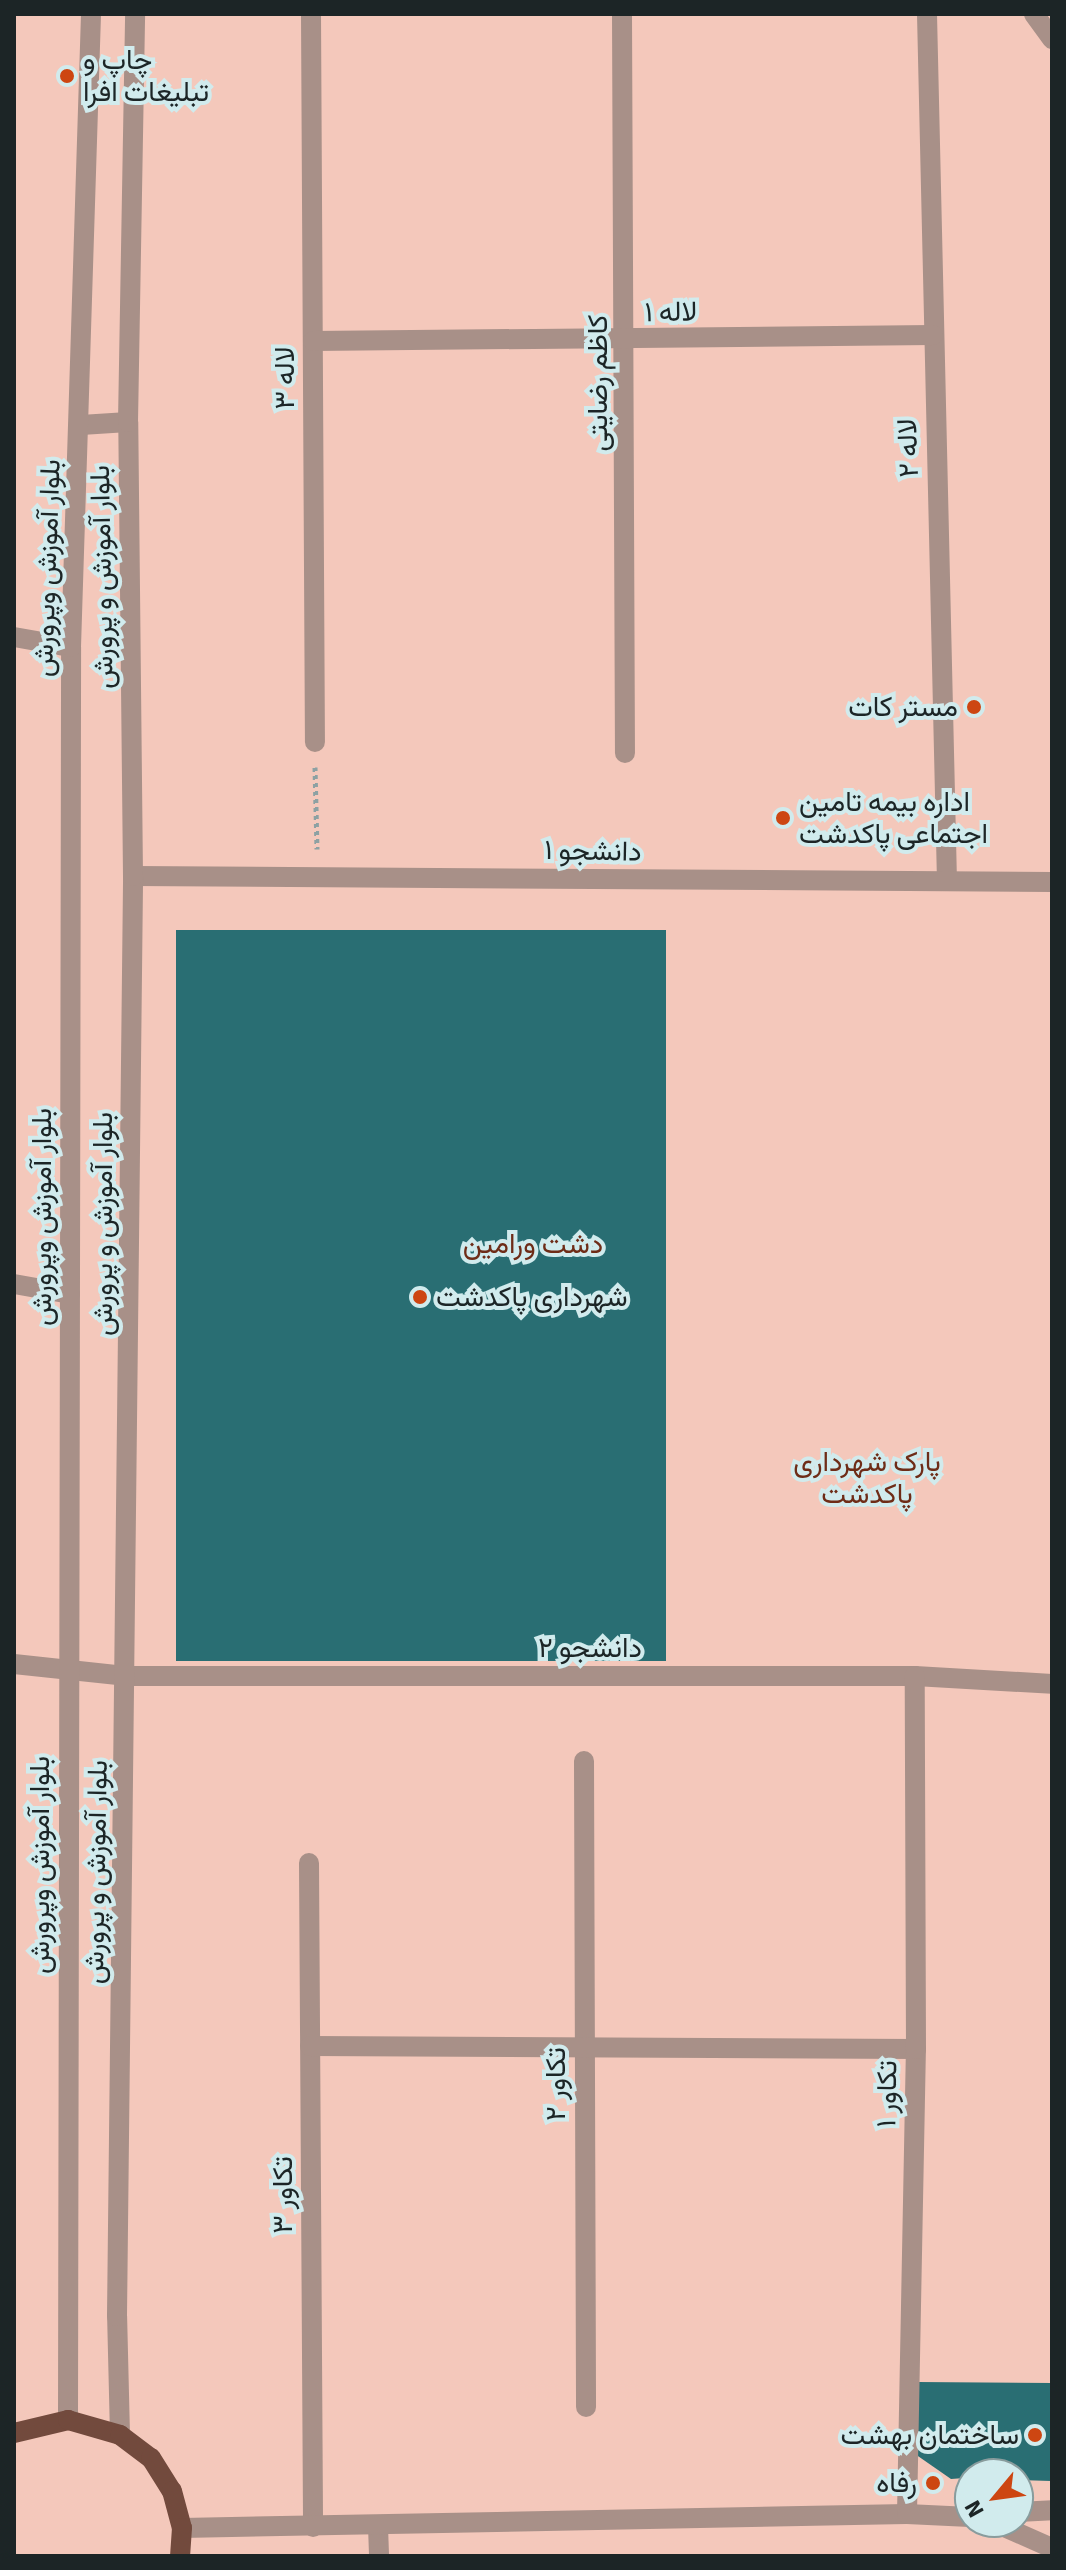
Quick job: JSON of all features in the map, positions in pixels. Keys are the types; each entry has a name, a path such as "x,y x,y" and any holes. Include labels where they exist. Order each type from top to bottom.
{"main road":[{"path":"14,2433 68,2420 120,2435 151,2458 172,2491 182,2528 180,2556"}],"street":[{"name":"بلوار آموزش وپرورش","path":"68,2420 71,647 81,425 91,14"},
{"name":"بلوار آموزش و پرورش","path":"120,2435 117,2316 127,1676 133,876 128,422 135,14"},
{"name":"لاله ۳","path":"311,14 315,742"},
{"name":"کاظم رضایتی","path":"622,14 626,340 625,753"},
{"name":"لاله ۲","path":"927,14 947,880"},
{"path":"1034,14 1052,39"},
{"name":"لاله ۱","path":"313,341 933,335"},
{"path":"81,425 128,422"},
{"path":"14,637 71,647"},
{"name":"دانشجو ۱","path":"133,876 1052,882"},
{"path":"14,1284 70,1294"},
{"name":"دانشجو ۲","path":"14,1664 67,1673 127,1676 915,1676 1052,1684"},
{"name":"تکاور ۱","path":"907,2514 916,2049 915,1676"},
{"name":"تکاور ۲","path":"584,1761 586,2407"},
{"name":"تکاور ۳","path":"309,1863 313,2527"},
{"path":"310,2046 916,2049"},
{"path":"182,2528 907,2514 954,2516"},
{"path":"378,2526 379,2556"},
{"path":"1029,2538 1052,2548"}],"path":[{"path":"315,742 317,875"}],"green space":[{"name":"دشت ورامین","path":"14,14 1052,14 1052,2556 14,2556"}],"building":[{"name":"شهرداری پاکدشت","path":"176,930 666,930 666,1661 176,1661"},
{"path":"917,2382 1052,2383 1051,2481 1034,2480 1034,2458 954,2458 954,2479 951,2479 915,2454"}],"place":[{"name":"چاپ و تبلیغات افرا","path":"67,76"},
{"name":"مستر کات","path":"974,707"},
{"name":"اداره بیمه تامین اجتماعی پاکدشت","path":"783,818"},
{"name":"شهرداری پاکدشت","path":"420,1297"},
{"name":"ساختمان بهشت","path":"1035,2435"},
{"name":"رفاه","path":"933,2483"}],"park label":[{"name":"پارک شهرداری پاکدشت","path":"867,1478"}]}
